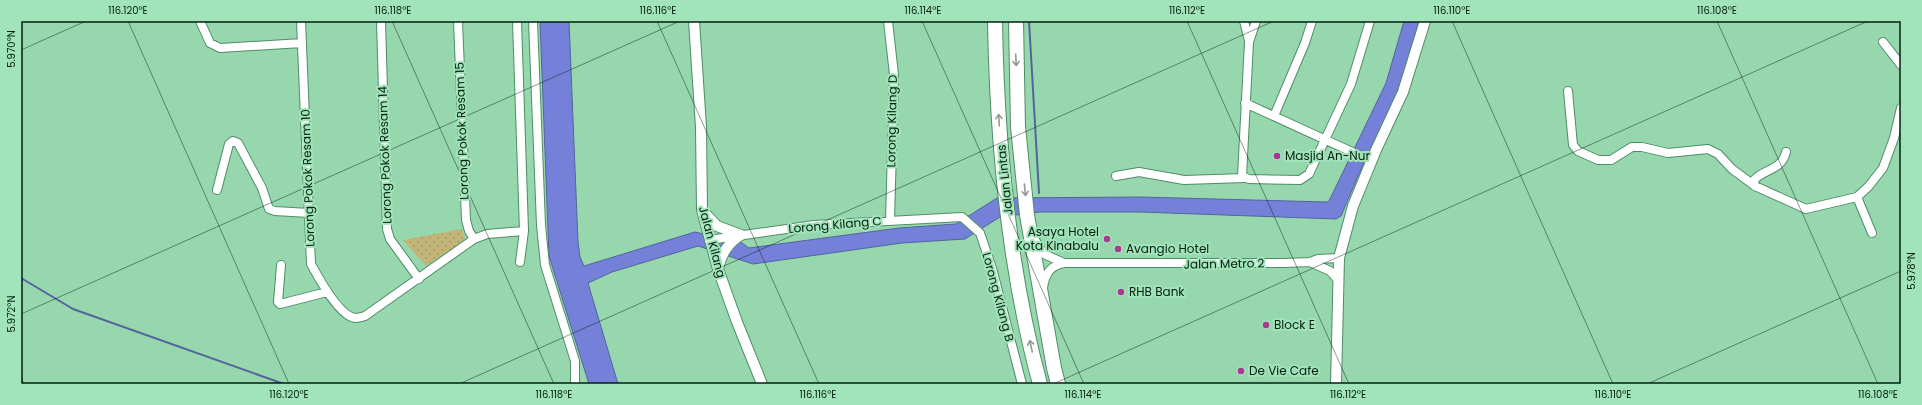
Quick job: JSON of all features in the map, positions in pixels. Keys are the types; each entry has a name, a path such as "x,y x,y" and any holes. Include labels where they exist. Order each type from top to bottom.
{"highway":[{"name":"Jalan Lintas","path":"995,21 995,63 1002,163 1007,206 1021,296 1040,384"},
{"name":"Jalan Lintas","path":"1016,21 1018,127 1027,215 1041,299 1058,384"}],"street":[{"path":"200,21 210,43 220,48 302,43"},
{"name":"Lorong Pokok Resam 10","path":"301,21 311,264 327,292 347,314 355,318 365,316 419,279"},
{"name":"Lorong Pokok Resam 14","path":"381,21 387,229 390,239 419,279"},
{"name":"Lorong Pokok Resam 15","path":"458,21 466,220 469,231 474,239"},
{"path":"517,21 524,231 520,262"},
{"path":"533,21 541,225 544,258 575,360 575,384"},
{"name":"Jalan Kilang","path":"694,21 701,127 702,210 709,240 718,268 737,322 762,384"},
{"name":"Lorong Kilang D","path":"888,21 894,75 890,221"},
{"path":"1244,21 1249,42"},
{"path":"1244,178 1242,176 1241,165 1249,42 1256,21"},
{"path":"1274,116 1305,43 1312,21"},
{"path":"1116,176 1139,172 1184,180 1244,178 1300,180 1305,178 1309,174 1324,139 1351,84 1370,21"},
{"path":"1336,384 1339,258 1353,206 1370,160 1403,92 1425,21"},
{"path":"1883,42 1901,65"},
{"path":"1568,91 1573,145 1578,151 1598,160 1611,160 1632,147 1668,153 1708,149 1718,154 1732,168 1755,186 1806,209 1857,197 1868,187 1883,168 1894,138 1901,108"},
{"path":"1245,103 1370,160"},
{"path":"217,190 229,144 233,141 238,143 262,188 269,209 275,211 309,213"},
{"path":"1755,186 1754,180 1758,176 1783,162 1786,152"},
{"path":"1857,197 1872,233"},
{"path":"702,210 717,226 741,235"},
{"name":"Jalan Metro 2","path":"1027,215 1033,235 1042,252 1050,258 1065,263"},
{"name":"Lorong Kilang C","path":"709,240 814,225 962,217"},
{"name":"Lorong Kilang B","path":"962,217 980,233 992,268 1022,384"},
{"path":"419,279 474,239 487,234 524,231"},
{"path":"718,268 721,257 726,249 732,241 741,235"},
{"name":"Jalan Metro 2","path":"1041,299 1048,272 1058,264 1065,263 1177,264 1310,262 1318,259 1339,258"},
{"name":"Jalan Metro 2","path":"1310,262 1330,271 1338,280"},
{"path":"281,265 278,302 280,304 327,292"}],"shaded area":[{"path":"462,229 465,240 426,266 403,240"}],"water":[{"path":"540,21 569,21 578,242 580,257 584,266 695,232 742,243 749,248 899,228 956,224 997,198 1141,197 1327,202 1329,201 1386,83 1404,21 1419,21 1399,91 1364,162 1341,216 1336,219 1140,212 1040,212 1000,217 965,239 902,243 753,264 698,246 612,272 588,283 618,384 589,384 549,256"}],"waterway":[{"path":"1029,21 1039,193"},
{"path":"21,278 73,309 284,384"}],"place":[{"name":"Masjid An-Nur","path":"1277,156"},
{"name":"Asaya Hotel Kota Kinabalu","path":"1107,239"},
{"name":"Avangio Hotel","path":"1118,249"},
{"name":"RHB Bank","path":"1121,292"},
{"name":"Block E","path":"1266,325"},
{"name":"De Vie Cafe","path":"1241,371"}]}
